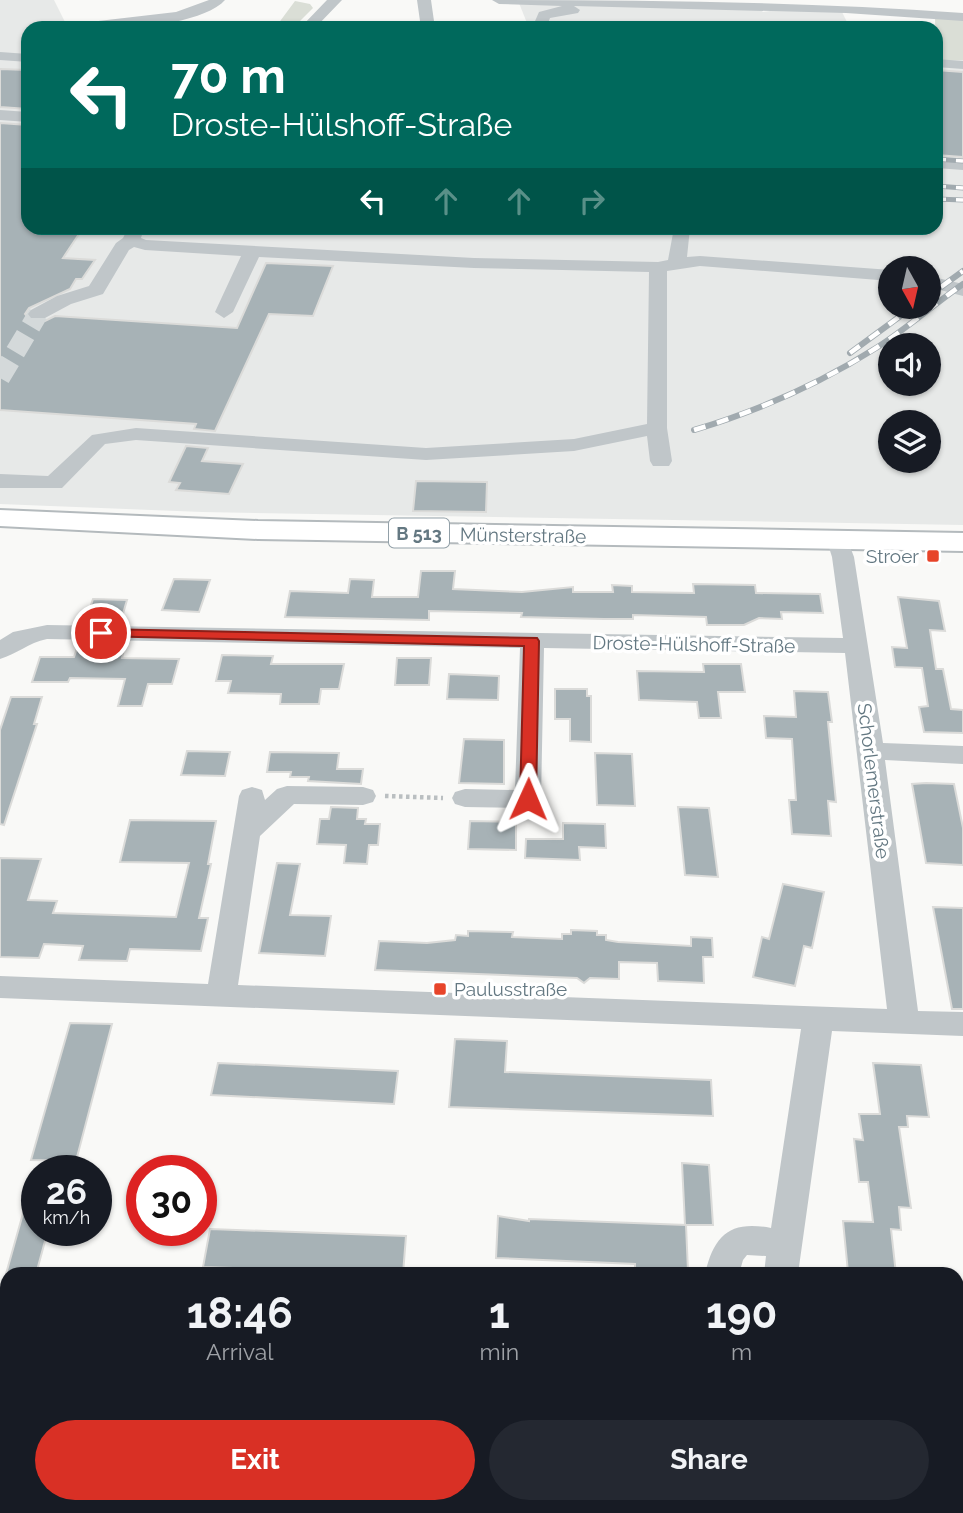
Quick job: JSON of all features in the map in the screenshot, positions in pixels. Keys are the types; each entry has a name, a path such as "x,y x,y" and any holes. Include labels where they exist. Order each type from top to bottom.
{"main road":[{"name":"Münsterstraße","path":"0,518 258,530 963,542"}],"street":[{"path":"130,21 195,13 213,7 218,0"},
{"path":"314,21 335,0"},
{"path":"340,15 345,3 343,0"},
{"path":"424,0 427,21"},
{"path":"499,0 846,9 963,17"},
{"path":"542,21 544,15 560,10 797,21"},
{"path":"0,56 21,58"},
{"path":"943,64 963,65"},
{"path":"0,115 21,116"},
{"path":"943,164 963,165"},
{"path":"38,314 64,300 96,290 122,247 133,235"},
{"path":"135,235 145,245 252,252 474,263 667,266 700,261 878,275"},
{"path":"661,461 657,428 667,266 679,235"},
{"path":"224,312 252,252"},
{"path":"942,284 963,290"},
{"path":"0,481 54,483 99,439 136,434 426,454 574,445 657,428"},
{"name":"Schorlemerstraße","path":"838,541 843,557 871,751 904,1022"},
{"name":"Droste-Hülshoff-Straße","path":"0,651 22,637 47,632 856,646"},
{"path":"465,798 528,799 532,641"},
{"path":"871,751 963,755"},
{"path":"246,833 287,795 363,796"},
{"path":"221,995 252,796"},
{"path":"0,987 963,1024"},
{"path":"724,1267 730,1248 739,1240 751,1239 784,1259 818,1020"}],"path":[{"path":"363,796 465,798"}],"shaded area":[{"path":"0,0 54,0 64,21 21,21 21,235 943,235 943,61 963,60 963,525 202,512 0,504"},
{"path":"295,1 310,4 313,8 300,21 280,21"},
{"path":"519,3 758,8 763,12 783,9 842,12 846,21 526,21"},
{"path":"935,17 963,19 963,60 943,61 943,21 935,21"}],"building":[{"path":"0,69 21,70 21,108 0,107"},
{"path":"943,71 963,72 963,157 943,156"},
{"path":"0,123 21,124 21,235 78,235 63,258 95,260 82,279 76,279 70,289 29,308 25,314 31,321 45,321 55,316 237,328 266,263 333,266 313,316 269,314 215,431 194,429 196,424 0,410"},
{"path":"186,446 208,448 202,461 243,464 229,494 176,490 180,483 169,482"},
{"path":"416,481 487,482 486,512 413,511"},
{"path":"421,571 455,571 453,589 522,592 573,587 573,592 613,592 612,585 632,586 632,592 694,593 693,584 755,585 756,593 820,594 823,613 781,612 782,619 759,618 744,625 707,625 706,617 633,615 633,619 604,619 521,617 522,613 429,611 429,620 285,617 290,591 348,593 350,579 374,580 372,597 418,597"},
{"path":"174,579 210,580 199,612 162,610"},
{"path":"898,597 939,601 945,631 930,630 936,669 943,669 951,709 963,710 963,733 924,732 919,707 928,706 922,668 895,667 892,647 907,648"},
{"path":"93,599 127,600 120,624 85,623"},
{"path":"79,642 114,643 111,654 123,654 122,658 179,659 172,684 148,684 142,706 118,706 125,679 70,678 68,682 32,682 40,657 74,657"},
{"path":"222,655 273,656 271,664 344,664 339,689 321,689 319,704 280,704 281,694 228,693 231,681 216,681"},
{"path":"397,658 431,658 429,685 395,685"},
{"path":"703,664 741,664 745,692 718,692 721,718 699,718 697,702 639,700 637,671 704,672"},
{"path":"449,674 499,676 498,700 447,699"},
{"path":"555,689 587,689 587,696 591,696 591,742 570,741 570,719 555,719"},
{"path":"794,691 828,692 832,722 828,722 836,802 828,801 831,836 792,834 789,800 796,800 792,739 766,738 764,716 796,717"},
{"path":"11,697 42,697 34,724 37,724 4,825 0,824 0,730"},
{"path":"464,739 504,740 504,784 459,783"},
{"path":"187,751 230,752 225,776 181,775"},
{"path":"270,752 339,753 337,769 363,769 361,784 308,781 309,777 290,777 291,772 267,772"},
{"path":"595,753 632,754 635,806 597,805"},
{"path":"912,784 954,784 963,828 963,865 926,863"},
{"path":"331,807 358,808 357,819 366,819 365,824 380,824 378,845 369,845 367,864 344,863 346,845 317,844 320,819 329,819"},
{"path":"678,807 709,808 718,877 685,875"},
{"path":"130,820 216,821 208,864 211,864 199,918 208,918 201,951 130,949 127,961 79,960 83,946 44,944 39,958 0,957 0,858 41,859 28,900 57,901 53,913 176,917 189,863 120,862"},
{"path":"470,821 516,822 516,850 468,849"},
{"path":"563,823 605,824 606,848 579,847 580,860 525,858 526,839 563,839"},
{"path":"277,863 300,864 290,915 331,916 325,956 259,953"},
{"path":"783,884 824,892 812,948 804,946 795,986 753,977 762,937 769,939"},
{"path":"933,907 963,908 963,1009 952,1009"},
{"path":"571,930 597,931 597,935 606,935 606,940 618,942 691,946 691,937 712,938 713,957 703,957 704,983 658,981 657,963 619,962 619,979 590,978 584,983 577,978 375,970 379,941 427,943 455,940 456,935 468,936 468,931 513,932 512,937 562,939 562,934 571,934"},
{"path":"70,1023 112,1024 78,1155 32,1155"},
{"path":"455,1039 507,1041 505,1072 711,1080 713,1116 449,1107"},
{"path":"218,1063 398,1071 394,1104 211,1095"},
{"path":"873,1063 921,1065 929,1117 907,1116 908,1127 899,1127 911,1208 899,1207 901,1230 891,1229 895,1267 848,1267 843,1221 873,1222 868,1182 859,1182 854,1139 863,1140 859,1114 880,1114"},
{"path":"682,1163 709,1165 713,1225 685,1225"},
{"path":"498,1216 529,1221 686,1225 688,1267 635,1267 635,1264 496,1258"},
{"path":"21,1221 21,1246 44,1246 38,1267 8,1267"},
{"path":"217,1229 406,1236 404,1267 203,1267 207,1246 217,1246"}],"tunnel":[{"path":"0,378 38,314"}],"railway":[{"path":"943,160 963,161"},
{"path":"943,187 963,188"},
{"path":"943,199 963,200"},
{"path":"942,286 963,271"},
{"path":"694,430 765,405 833,373 887,341 963,284"},
{"path":"850,353 896,319"}],"place":[{"name":"Stroer","path":"933,556"},
{"name":"Paulusstraße","path":"440,989"}],"route":[{"path":"101,633 532,641 528,799"}]}
